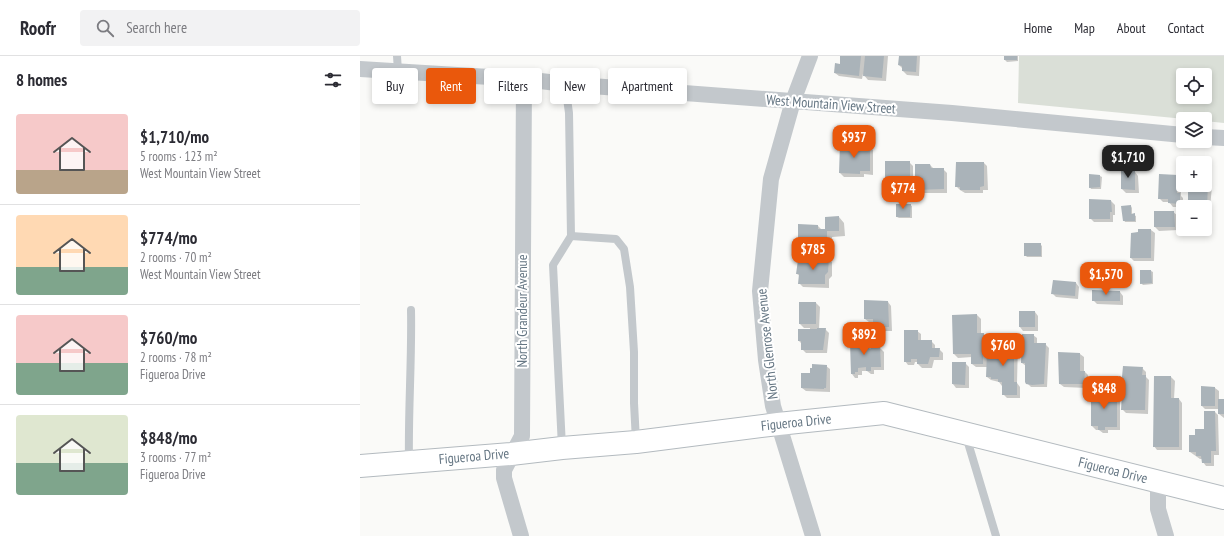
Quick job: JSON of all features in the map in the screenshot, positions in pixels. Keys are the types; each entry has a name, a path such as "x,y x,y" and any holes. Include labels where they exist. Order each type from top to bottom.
{"street":[{"name":"North Glenrose Avenue","path":"810,56 793,101 771,179 760,291 766,360 773,406 813,536"},
{"name":"West Mountain View Street","path":"360,69 398,64 484,74"},
{"name":"West Mountain View Street","path":"600,87 952,113 1176,134"},
{"name":"North Grandeur Avenue","path":"521,536 504,478 504,470 511,454 522,436 524,104"},
{"path":"1212,137 1224,138"},
{"name":"Figueroa Drive","path":"360,466 636,442 778,424 884,413 1224,498"},
{"path":"1158,482 1158,508 1166,536"}],"lane":[{"path":"562,448 553,265 571,236 568,104"},
{"path":"571,236 616,239 624,249 630,287 634,352 636,442"},
{"path":"409,462 408,420 412,365 411,310"},
{"path":"965,434 996,536"}],"shaded area":[{"path":"1019,56 1224,56 1224,123 1212,122 1212,112 1176,112 1176,118 1018,103"}],"building":[{"path":"840,56 861,56 859,76 834,73 835,63 840,64"},
{"path":"865,56 884,56 882,78 863,76"},
{"path":"899,56 917,56 916,72 902,71 902,66 898,65"},
{"path":"1004,56 1017,56 1017,60 1004,60"},
{"path":"840,144 870,145 870,171 860,171 860,174 839,173"},
{"path":"885,161 910,161 910,188 885,187"},
{"path":"956,162 984,162 984,186 980,187 980,190 960,190 960,187 955,187"},
{"path":"915,164 930,164 931,168 944,168 944,189 915,190"},
{"path":"1121,168 1129,168 1129,171 1135,171 1135,190 1121,189"},
{"path":"1089,174 1100,175 1100,187 1089,188"},
{"path":"1159,174 1176,175 1176,192 1180,193 1180,200 1176,200 1176,204 1168,203 1168,199 1158,199"},
{"path":"1188,192 1208,192 1207,200 1188,200"},
{"path":"1089,199 1111,200 1112,212 1110,212 1110,219 1089,219"},
{"path":"896,204 911,204 910,217 896,217"},
{"path":"1131,205 1131,214 1135,213 1135,221 1123,221 1121,206"},
{"path":"1154,211 1174,211 1175,227 1154,227"},
{"path":"839,216 839,231 827,231 827,249 798,249 798,224 818,225 818,229 825,229 825,217"},
{"path":"1138,229 1151,229 1151,258 1130,258 1131,233 1138,232"},
{"path":"1024,243 1041,243 1041,256 1024,256"},
{"path":"813,258 829,258 828,272 825,275 825,284 798,284 799,274 796,274 798,260 813,260"},
{"path":"1140,270 1151,270 1152,283 1140,284"},
{"path":"1053,280 1076,282 1075,296 1051,294"},
{"path":"1092,290 1120,291 1120,301 1092,301"},
{"path":"864,300 888,301 889,327 873,327 873,319 864,319"},
{"path":"799,302 816,302 816,324 799,324"},
{"path":"1019,311 1035,311 1035,327 1019,327"},
{"path":"977,314 977,333 984,333 983,364 971,364 971,354 953,354 952,315"},
{"path":"826,328 823,350 801,350 801,341 798,341 798,329"},
{"path":"904,330 918,330 918,340 932,340 932,348 940,348 939,357 930,357 928,364 917,364 917,359 911,359 911,362 904,362"},
{"path":"1022,334 1034,334 1034,343 1046,343 1044,384 1032,385 1026,384 1025,382 1025,363 1021,363"},
{"path":"1003,337 1014,337 1014,382 1017,382 1017,395 1002,395 1002,382 998,382 998,379 986,377 987,352 1003,352"},
{"path":"869,341 869,349 871,349 871,347 880,347 881,367 871,367 871,371 866,371 866,367 858,368 858,372 851,374 850,342"},
{"path":"1058,352 1080,353 1080,371 1085,371 1084,384 1059,384"},
{"path":"952,362 966,362 965,385 952,384"},
{"path":"812,364 827,365 826,388 801,388 801,373 810,373"},
{"path":"1123,366 1143,367 1142,375 1146,375 1145,410 1121,410 1122,393 1118,393 1119,376 1122,377"},
{"path":"1154,376 1171,376 1171,398 1179,398 1179,447 1153,447"},
{"path":"1201,386 1215,387 1215,406 1201,406"},
{"path":"1109,390 1117,390 1117,427 1105,427 1105,430 1098,430 1098,426 1091,426 1091,393 1109,393"},
{"path":"1218,399 1224,399 1224,414 1218,414"},
{"path":"1204,411 1215,411 1216,451 1211,451 1211,463 1202,463 1201,456 1196,456 1196,452 1189,452 1189,435 1195,435 1195,429 1204,429"}]}
